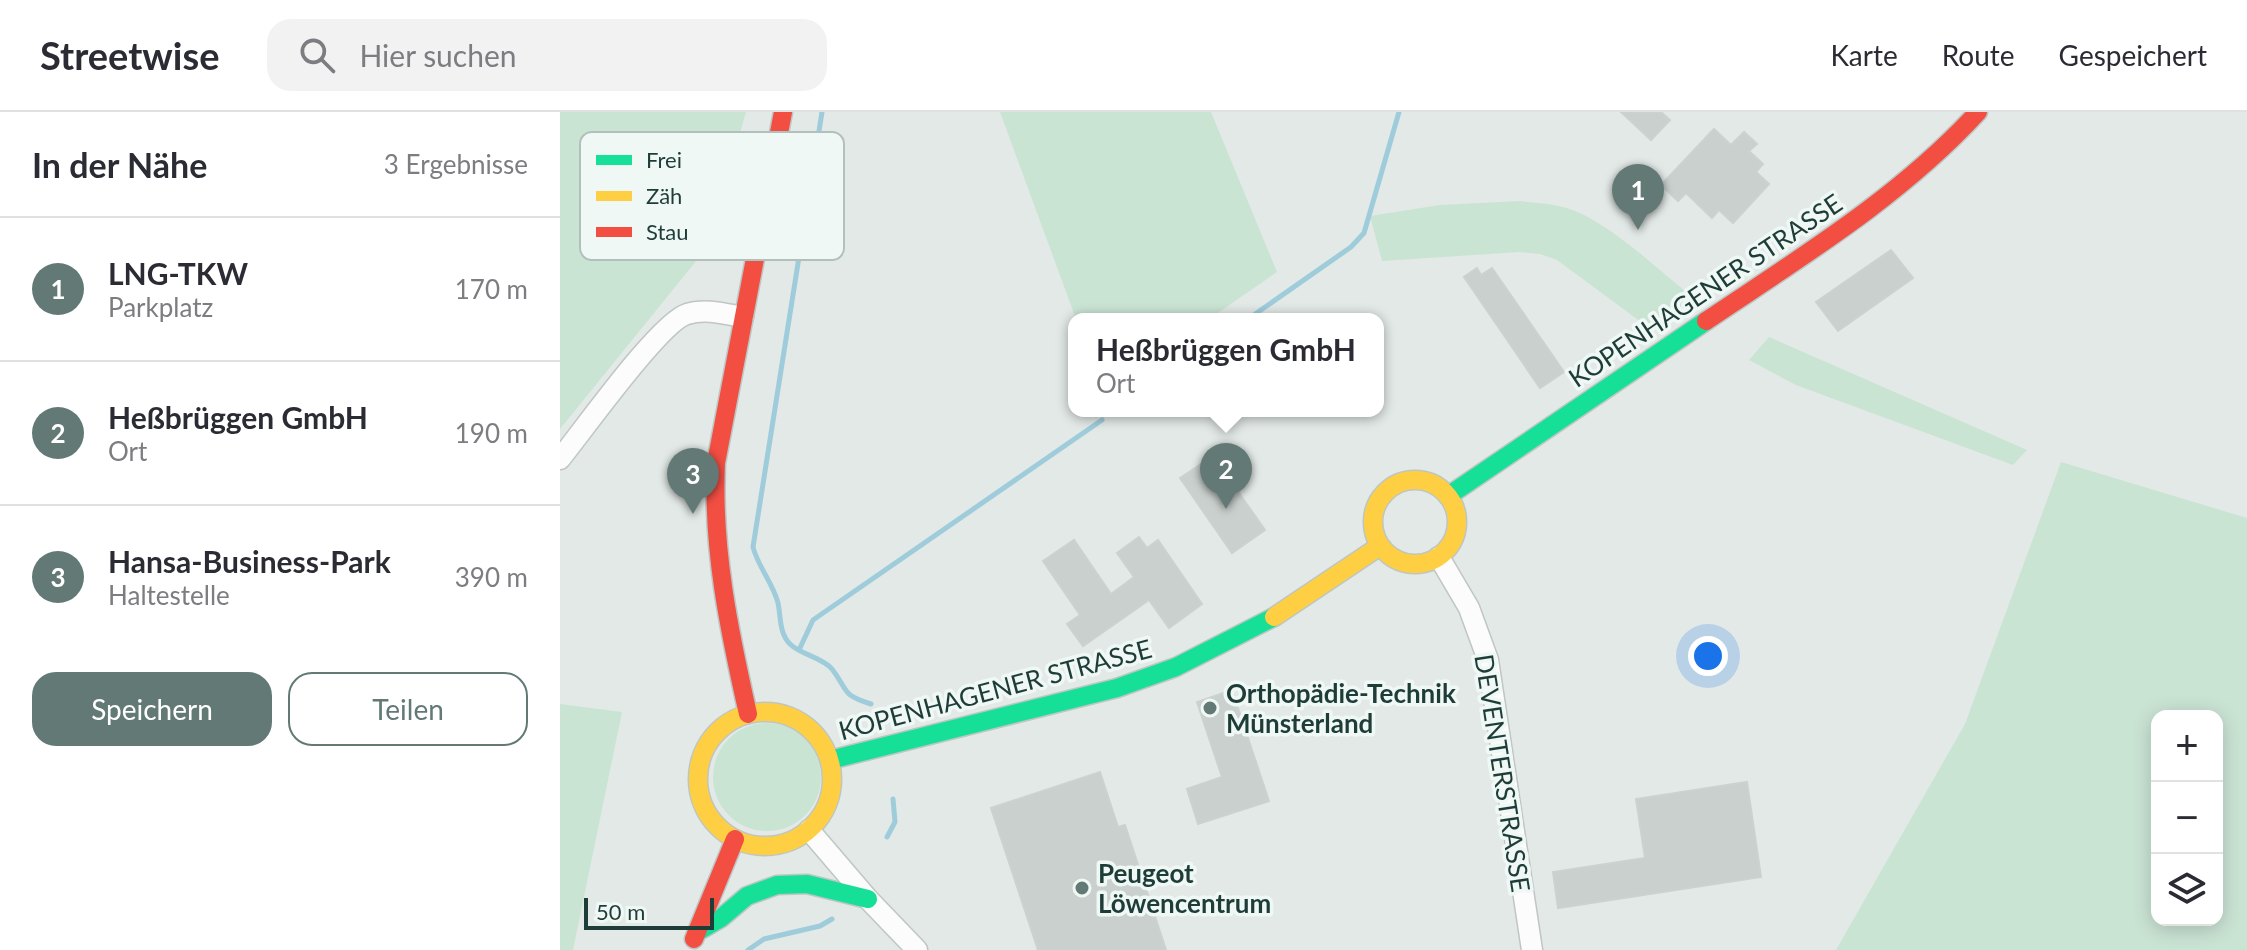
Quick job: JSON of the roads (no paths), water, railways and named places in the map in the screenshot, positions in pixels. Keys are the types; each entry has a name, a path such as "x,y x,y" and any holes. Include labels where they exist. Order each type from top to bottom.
{"main road":[{"path":"779,132 783,112"},
{"name":"KOPENHAGENER STRASSE","path":"1448,496 1873,208 1945,148 1978,112"},
{"path":"748,714 722,600 715,554 714,495 716,463 754,260"},
{"path":"1421,480 1433,483 1448,496 1457,514 1457,527 1454,538 1439,557 1413,565 1388,555 1380,546 1373,533 1372,518 1384,492 1396,484 1421,480"},
{"name":"KOPENHAGENER STRASSE","path":"830,760 1117,688 1176,667 1269,620 1380,546"},
{"path":"768,712 789,716 807,726 821,741 830,760 830,798 822,816 793,841 773,846 753,845 735,839 716,825 703,806 697,784 700,761 710,740 727,724 748,714 768,712"},
{"path":"690,950 735,839"},
{"path":"697,932 722,918 744,898 784,883 817,885 868,899"}],"street":[{"path":"560,459 673,322 686,314 703,312 743,317"},
{"name":"DEVENTERSTRASSE","path":"1439,557 1469,608 1488,660 1532,950"},
{"path":"809,830 917,950"}],"waterway":[{"path":"819,132 822,112"},
{"path":"1257,313 1351,247 1364,233 1399,112"},
{"path":"799,260 753,547 776,596 786,640 828,665 846,691 871,704"},
{"path":"799,650 813,620 1102,420"},
{"path":"887,837 895,822 893,799"},
{"path":"748,950 764,939 820,926 832,919"}],"place":[{"name":"LNG-TKW","path":"1638,230"},
{"name":"Heßbrüggen GmbH","path":"1226,509"},
{"name":"Hansa-Business-Park","path":"693,514"},
{"name":"Orthopädie-Technik Münsterland","path":"1210,708"},
{"name":"Peugeot Löwencentrum","path":"1082,888"}]}
